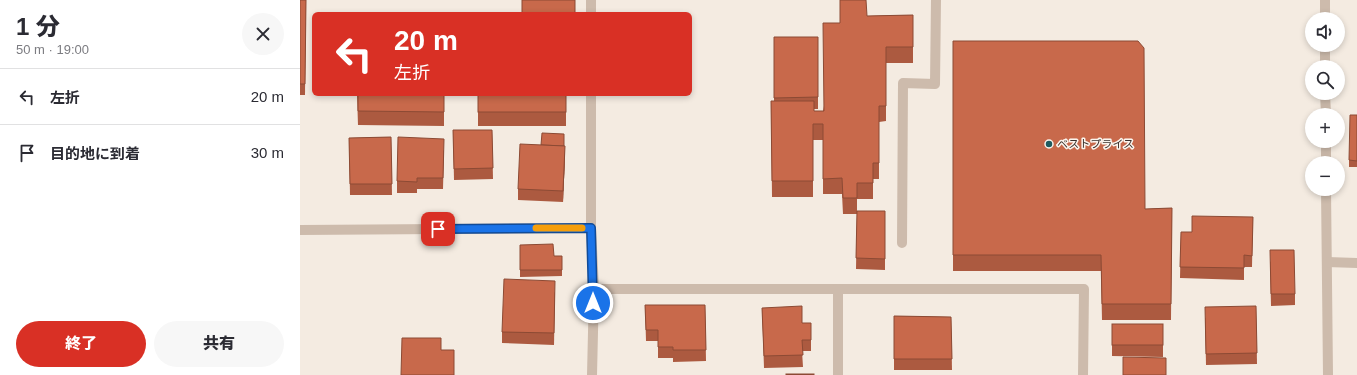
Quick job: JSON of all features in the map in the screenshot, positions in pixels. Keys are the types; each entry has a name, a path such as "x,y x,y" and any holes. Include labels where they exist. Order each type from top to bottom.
{"street":[{"path":"591,0 591,12"},
{"path":"902,243 903,83 935,84 936,0"},
{"path":"1325,0 1325,12"},
{"path":"591,96 591,228 594,289 592,375"},
{"path":"1326,196 1328,375"},
{"path":"300,230 591,228"},
{"path":"1327,262 1357,263"},
{"path":"594,289 1084,290 1083,375"},
{"path":"838,289 838,375"}],"building":[{"path":"300,0 306,0 305,84 300,84"},
{"path":"522,0 575,0 575,12 522,12"},
{"path":"840,0 866,0 867,16 913,15 913,47 886,47 886,106 879,106 879,163 873,163 873,183 857,183 857,198 843,198 842,178 823,179 823,124 813,124 813,181 772,181 771,101 814,101 814,111 824,111 823,23 840,23"},
{"path":"774,37 818,37 818,97 774,98"},
{"name":"ベストプライス","path":"953,41 1138,41 1144,48 1145,209 1172,208 1171,304 1102,304 1101,255 953,255"},
{"path":"358,96 444,96 444,112 358,111"},
{"path":"478,96 566,96 566,112 478,112"},
{"path":"1350,115 1357,115 1357,161 1349,160"},
{"path":"453,130 492,130 493,168 454,169"},
{"path":"542,133 564,134 564,146 541,145"},
{"path":"391,137 392,184 350,184 349,138"},
{"path":"398,137 444,139 443,178 417,178 417,182 397,181"},
{"path":"520,144 565,146 563,191 518,189"},
{"path":"857,211 885,211 885,259 856,258"},
{"path":"1192,216 1253,217 1252,256 1244,255 1244,268 1180,267 1181,232 1192,232"},
{"path":"553,244 554,256 562,256 562,270 520,270 520,245"},
{"path":"1270,250 1294,250 1295,294 1271,294"},
{"path":"504,279 555,281 554,333 502,332"},
{"path":"645,305 705,305 706,350 673,350 673,347 658,347 658,330 646,330"},
{"path":"802,306 802,323 811,323 811,340 802,340 803,355 764,356 762,308"},
{"path":"1256,306 1257,353 1206,354 1205,307"},
{"path":"894,316 951,317 952,359 894,359"},
{"path":"1112,324 1163,324 1163,345 1112,345"},
{"path":"402,338 441,338 441,350 454,350 454,375 401,375"},
{"path":"1123,357 1166,358 1166,375 1123,375"},
{"path":"814,374 814,375 786,375"}],"slow traffic":[{"path":"536,228 582,228"}],"place":[{"name":"ベストプライス","path":"1049,144"}],"route":[{"path":"438,229 591,228 594,289 593,303"}]}
